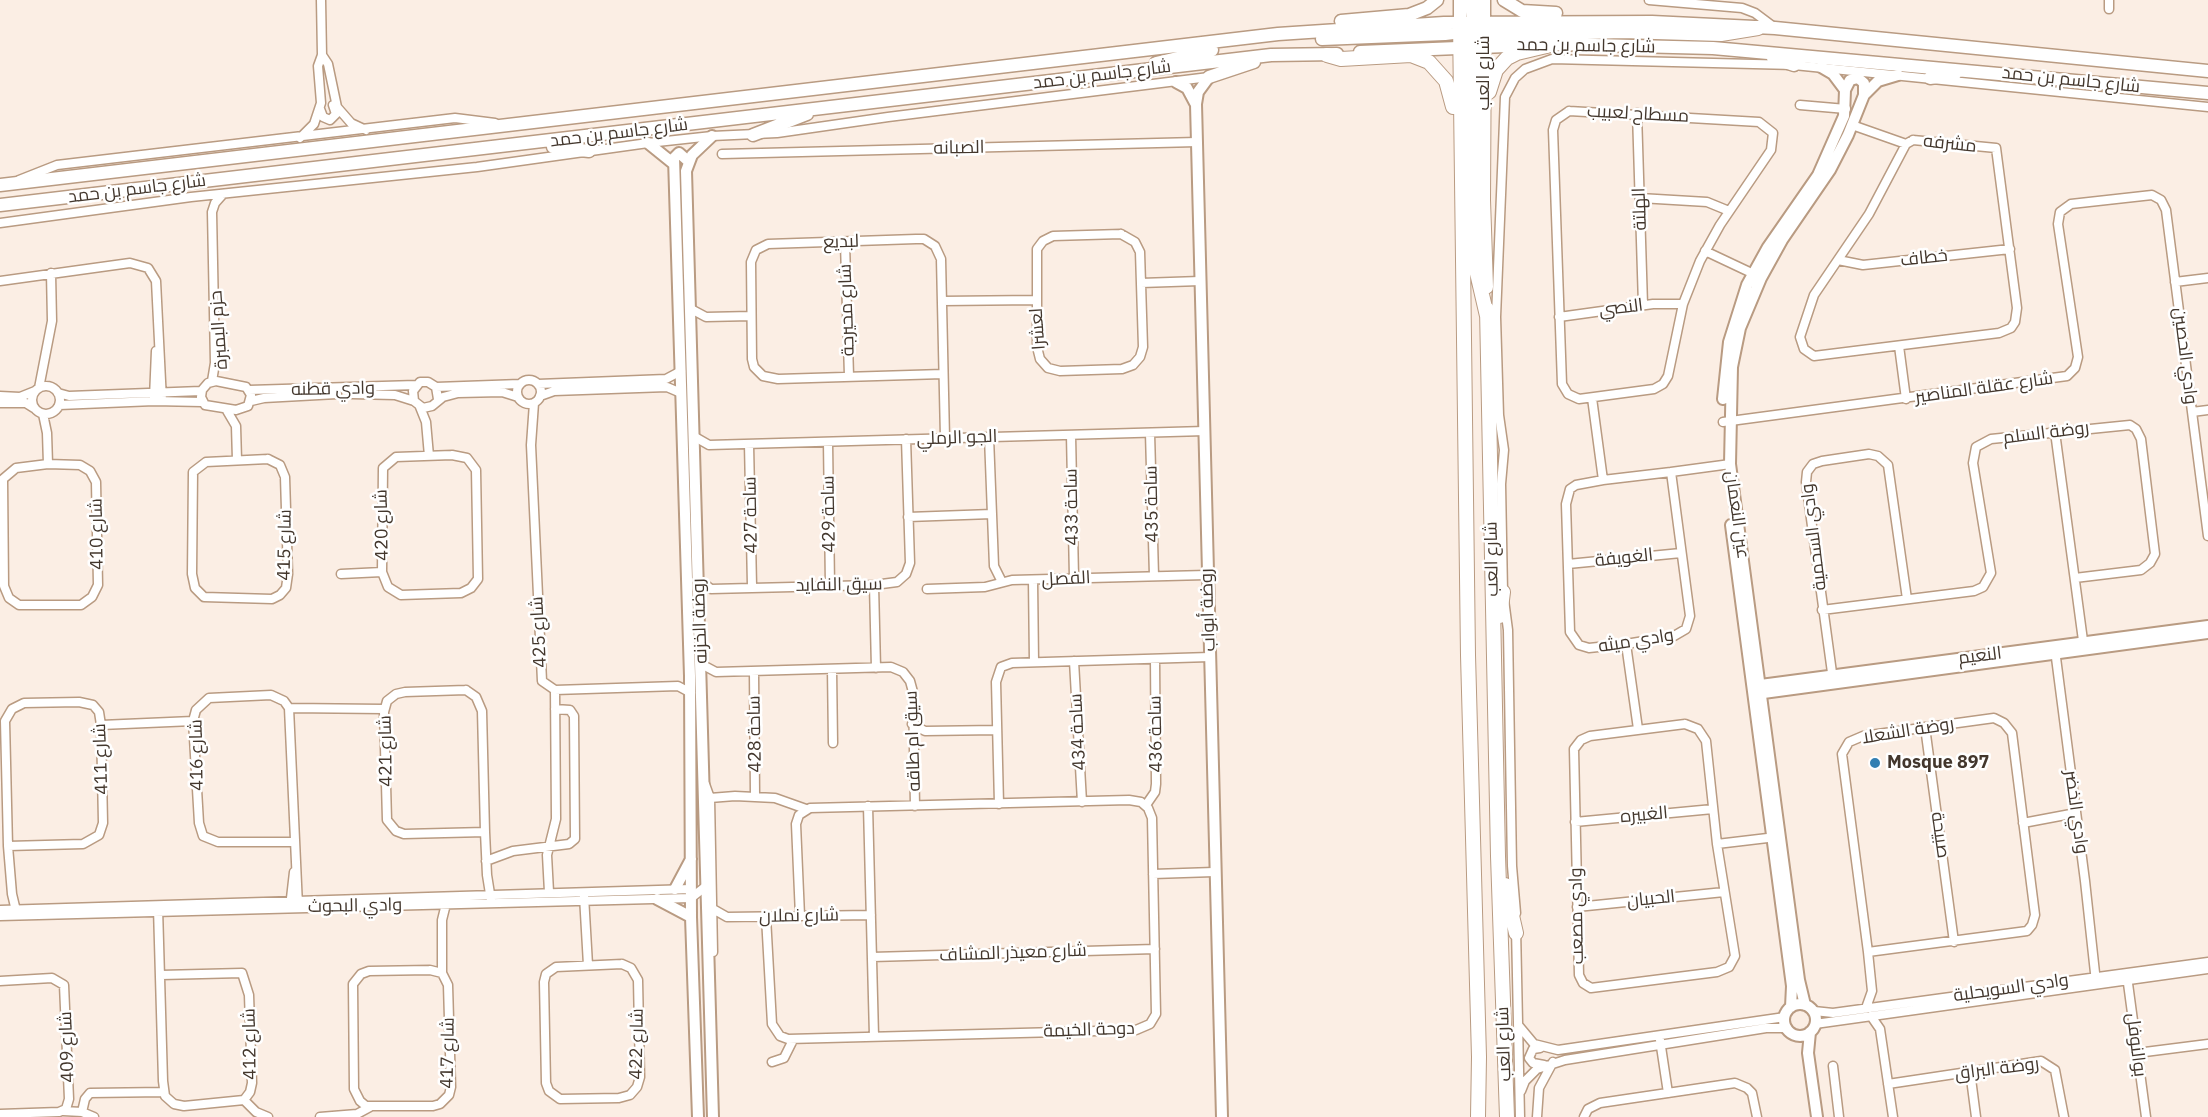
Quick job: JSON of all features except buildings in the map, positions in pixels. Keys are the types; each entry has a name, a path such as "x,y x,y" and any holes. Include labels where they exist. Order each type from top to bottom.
{"main road":[{"path":"1284,34 1317,24 1409,15 1427,8 1437,0"},
{"name":"شارع العب","path":"1460,0 1472,34 1483,200 1498,856 1507,1117"},
{"path":"1472,0 1473,239 1477,275 1487,316"},
{"name":"شارع العب","path":"1478,1116 1479,1057 1468,655 1462,210 1472,34 1484,0"},
{"path":"1504,0 1522,11 1635,15 1652,22"},
{"name":"شارع جاسم بن حمد","path":"6,184 1284,34 1472,34 1652,22 1775,28 2208,71"},
{"path":"1142,70 1164,59 1257,44 1472,34 1623,31 1721,34 1758,28"},
{"name":"شارع جاسم بن حمد","path":"0,205 1271,55 1327,55 1391,49 1472,34 1555,44 1713,48 2208,93"},
{"path":"1483,200 1490,182 1488,105 1492,78 1501,64 1517,53 1555,44"},
{"path":"1713,48 1768,57 1794,65"},
{"path":"1209,76 1271,55"},
{"path":"1327,55 1341,59 1411,55 1429,62 1441,73 1450,90 1452,186 1462,210"},
{"path":"1930,78 1946,74 2000,73"},
{"path":"753,135 800,118 811,109"},
{"path":"531,144 589,151"},
{"path":"1490,440 1501,484"},
{"path":"1494,660 1503,592"},
{"path":"1498,856 1516,933"}],"street":[{"path":"321,0 322,55 318,66 320,109 324,118 334,118 336,112 328,64 322,55"},
{"path":"1649,0 1742,8 1755,13 1775,28"},
{"name":"شارع جاسم بن حمد","path":"1515,78 1525,69 1552,59 1794,65 2208,106"},
{"path":"1821,67 1833,74 1845,90 1850,80 1857,78 1864,83 1863,95"},
{"path":"1863,95 1878,81 1898,75"},
{"name":"شارع جاسم بن حمد","path":"0,223 191,197 487,166 648,143 712,136 753,135 1209,76"},
{"name":"روضة أبواب","path":"1209,76 1201,86 1196,104 1205,431 1206,575 1222,1117"},
{"name":"شارع العب","path":"1515,78 1505,97 1497,317 1500,415 1504,450 1501,484 1503,592 1508,630 1511,843 1516,933 1520,1117"},
{"path":"1176,82 1191,92 1196,104"},
{"name":"عين النعمان","path":"1757,276 1768,247 1818,175 1838,133 1846,109 1845,90"},
{"name":"عين النعمان","path":"1813,1028 1810,1008 1799,980 1756,689 1727,465 1724,374 1736,313 1757,276 1830,170 1852,125 1863,95"},
{"path":"333,96 345,117 366,130"},
{"path":"1800,105 1846,109"},
{"path":"299,138 314,124 320,109"},
{"name":"مسطاح لعبيب","path":"1569,111 1637,113 1760,122 1770,128 1773,145 1729,211 1705,251 1683,304 1668,376 1663,384 1654,389 1592,398 1573,397 1562,384 1554,125 1560,116 1569,111"},
{"name":"الهلتة","path":"1637,113 1643,305"},
{"name":"شارع جاسم بن حمد","path":"6,184 57,165 455,118 505,125"},
{"path":"1852,125 1906,144"},
{"path":"674,164 674,156 679,153 688,161 698,147 712,136"},
{"name":"مشرفه","path":"1913,140 1932,140 1996,148 2010,249 2018,315 2011,328 1999,333 1820,357 1804,349 1800,337 1803,323 1825,276 1869,214 1906,144 1913,140"},
{"name":"الصبانه","path":"722,154 1197,142"},
{"path":"648,143 674,164"},
{"name":"روضة الخزنه","path":"688,161 686,171 705,784 696,892 691,916 698,1117"},
{"name":"روضة الخزنه","path":"674,164 691,693 692,856 696,892 710,932 708,972 713,1117"},
{"path":"191,197 204,203 212,212 215,203 224,194"},
{"name":"شارع عقلة المناصير","path":"1726,422 2061,378 2072,372 2079,357 2058,224 2060,212 2071,204 2134,195 2157,197 2166,210 2175,282"},
{"path":"1640,198 1707,202 1729,211"},
{"name":"حزم البمبرة","path":"212,212 216,353 212,381"},
{"name":"لعشرا","path":"1121,234 1131,238 1140,252 1141,283 1142,352 1137,362 1127,368 1060,371 1048,368 1038,353 1035,254 1039,245 1053,236 1121,234"},
{"name":"لبديع","path":"943,374 778,379 764,376 754,367 752,359 751,262 756,250 768,244 916,239 932,243 940,258 945,438"},
{"name":"شارع محيرجة","path":"845,243 849,376"},
{"name":"خطاف","path":"1838,260 1863,265 2010,249"},
{"path":"1705,251 1757,276"},
{"path":"0,281 130,263 148,268 156,281 158,397"},
{"path":"34,408 32,398 44,367 52,321 51,273"},
{"path":"2175,282 2208,278"},
{"path":"1141,283 1200,281"},
{"name":"وادي الحصين","path":"2175,282 2208,536"},
{"path":"942,302 1036,300"},
{"name":"النصي","path":"1559,317 1643,305 1683,304"},
{"path":"692,309 706,317"},
{"path":"692,329 698,321 706,317 752,316"},
{"path":"1899,346 1906,399"},
{"name":"حزم البمبرة","path":"216,353 224,382"},
{"path":"44,367 59,405"},
{"path":"429,456 426,422 412,394 416,385 425,381 436,387 520,384 527,380 538,384 666,379 681,371"},
{"path":"202,402 201,391 212,381"},
{"name":"وادي قطنه","path":"212,381 243,386 249,390 416,385"},
{"path":"519,399 520,384"},
{"name":"شارع 425","path":"531,445 538,384"},
{"path":"426,422 435,403 436,387"},
{"path":"417,404 435,403 458,393 502,392 519,399 537,400 554,391 667,387 681,393"},
{"path":"0,396 20,397 37,390 55,391 69,396 158,397 243,410"},
{"path":"237,460 236,426 250,401 249,390"},
{"path":"47,413 59,405 201,391"},
{"name":"وادي قطنه","path":"250,401 264,398 343,394 390,394 417,404"},
{"path":"1592,398 1603,480"},
{"name":"شارع 425","path":"519,399 525,410 531,445 541,676 545,686 555,690 678,686"},
{"path":"0,403 26,403 47,413"},
{"path":"226,409 236,426"},
{"path":"2192,412 2208,410"},
{"path":"47,413 48,464"},
{"name":"روضة السلم","path":"1822,610 1974,591 1987,583 1990,573 1974,452 1986,440 2130,425 2139,432 2143,451 2156,543 2153,559 2146,567 2135,571 2075,578"},
{"name":"الجو الرملي","path":"709,445 1205,431"},
{"path":"2055,432 2084,646"},
{"name":"ساحة 435","path":"1150,433 1154,576"},
{"name":"ساحة 433","path":"1071,435 1074,578"},
{"path":"695,437 709,445 695,456"},
{"path":"989,437 994,566 1002,582"},
{"name":"سيق النفايد","path":"711,589 752,586 874,585 897,582 909,568 906,440"},
{"name":"ساحة 429","path":"828,442 830,585"},
{"name":"ساحة 427","path":"749,444 752,586"},
{"name":"وادي السحمية","path":"1833,679 1806,477 1810,468 1818,462 1865,454 1878,456 1890,469 1907,599"},
{"name":"شارع 420","path":"460,455 467,458 476,470 478,579 471,588 461,593 409,595 394,592 388,587 382,572 383,468 396,458 460,455"},
{"name":"شارع 415","path":"237,460 273,460 285,472 288,581 284,592 272,599 212,599 200,593 193,581 193,472 206,462 237,460"},
{"name":"شارع 410","path":"48,464 80,465 94,476 96,488 98,578 96,591 81,604 26,606 14,602 3,594 1,486 3,479 16,468 48,464"},
{"name":"وادي ميثه","path":"1671,472 1690,616 1686,629 1674,636 1626,644 1589,648 1574,642 1570,632 1567,496 1576,485 1603,480 1727,465"},
{"path":"908,517 992,514"},
{"name":"الغويفة","path":"1568,564 1681,553"},
{"path":"341,574 382,572"},
{"name":"الفصل","path":"927,589 985,587 1002,582 1033,580 1206,575"},
{"path":"699,580 711,589 699,600"},
{"path":"1033,580 1034,662"},
{"path":"874,585 876,668"},
{"name":"النعيم","path":"1756,689 2084,646 2208,626"},
{"name":"النعيم","path":"2084,646 2208,633"},
{"path":"1626,644 1638,729"},
{"name":"وادي الخضر","path":"2055,650 2095,980"},
{"path":"999,804 996,678 998,671 1012,663 1210,657"},
{"name":"ساحة 436","path":"1146,805 1155,792 1156,784 1155,659"},
{"name":"ساحة 434","path":"1074,662 1082,802"},
{"name":"سيق ام طاقه","path":"701,664 716,672 899,669 907,676 912,687 915,806"},
{"path":"832,669 832,743"},
{"path":"702,683 716,672"},
{"name":"ساحة 428","path":"754,672 755,796"},
{"path":"690,676 678,686 691,693"},
{"name":"شارع 421","path":"485,832 404,834 391,828 387,820 384,709 389,698 405,692 460,690 476,697 482,711 487,898"},
{"path":"549,892 546,863 556,819 555,690"},
{"name":"شارع 416","path":"290,708 285,701 271,695 219,696 201,704 193,721 199,823 203,836 218,843 294,842"},
{"name":"شارع 411","path":"8,846 83,844 99,835 103,824 101,724 96,708 84,702 24,703 12,709 4,727 8,846 12,894 17,912"},
{"path":"294,904 290,708 384,709"},
{"path":"486,861 513,851 569,844 576,836 574,716 570,710 555,709"},
{"name":"روضة الشعلا","path":"1866,1008 1872,991 1842,754 1849,742 1863,736 1994,718 2004,723 2012,733 2035,915 2032,925 2027,931 1868,952"},
{"path":"101,724 193,721"},
{"path":"912,724 925,731 997,730"},
{"name":"وادي مصعب","path":"1685,724 1701,731 1706,741 1717,844 1735,949 1729,967 1717,972 1600,989 1587,986 1579,975 1573,754 1577,744 1590,736 1638,729 1685,724"},
{"name":"صبيحة","path":"1925,727 1954,942"},
{"path":"913,741 925,731"},
{"path":"705,784 711,798 713,909 710,932"},
{"path":"711,798 755,796 783,800 806,809 1129,800 1146,805"},
{"name":"دوحة الخيمة","path":"793,1040 1140,1029 1150,1024 1157,1010 1152,819 1146,805"},
{"path":"868,806 874,1036"},
{"name":"الغبيره","path":"1575,822 1713,808"},
{"path":"800,916 796,824 799,815 806,809"},
{"path":"2023,823 2076,813"},
{"path":"1717,844 1777,837"},
{"name":"عين النعمان","path":"1777,837 1792,986 1791,1007"},
{"path":"675,890 692,856"},
{"path":"1153,874 1214,872"},
{"name":"وادي البحوث","path":"4,913 586,895 675,890 696,892"},
{"name":"وادي البحوث","path":"294,904 442,904 549,892 657,899 696,892"},
{"name":"الحبيان","path":"1577,907 1724,892"},
{"name":"شارع 411","path":"4,913 12,894"},
{"path":"586,895 588,964"},
{"path":"657,899 691,916"},
{"path":"320,1117 361,1113 370,1107 360,1101 354,1089 352,988 355,980 369,971 430,970 442,973 442,904"},
{"path":"82,1112 86,1097 93,1093 164,1092 158,908"},
{"name":"شارع نملان","path":"713,909 727,917 871,915"},
{"path":"710,932 727,917"},
{"path":"766,917 772,1024 780,1036 793,1040 783,1058 772,1062"},
{"name":"شارع معيذر المشاف","path":"872,957 1155,949"},
{"name":"وادي السويحلية","path":"2127,976 2208,962"},
{"name":"شارع 422","path":"588,964 622,964 631,968 636,976 640,1077 634,1091 625,1097 564,1100 552,1094 546,1083 545,978 556,966 588,964"},
{"name":"وادي السويحلية","path":"1810,1008 1827,1013 2127,976 2208,969"},
{"name":"شارع 412","path":"161,975 242,973 249,995 252,1083 250,1092 244,1100 179,1105 168,1101 164,1092"},
{"name":"شارع 417","path":"370,1107 436,1105 449,1095 451,1088 448,985 442,973"},
{"name":"بوالنوفل","path":"2127,976 2146,1117"},
{"name":"شارع 409","path":"0,981 52,978 61,982 65,988 69,1102 63,1111"},
{"name":"وادي السويحلية","path":"1813,1028 1871,1016 2095,980"},
{"path":"1872,991 1883,1005"},
{"path":"1810,1008 1791,1007 1789,1027 1802,1053 1810,1117"},
{"path":"1880,1029 1887,1014"},
{"path":"1871,1016 1880,1029 1893,1117"},
{"path":"1518,1024 1524,1035 1540,1048"},
{"path":"1549,1064 1533,1063 1529,1058 1530,1052 1540,1048 1558,1050 1789,1027 1813,1028 1808,1053 1817,1117"},
{"path":"1519,1097 1530,1074 1549,1064 1660,1040"},
{"path":"1660,1040 1668,1093"},
{"path":"2137,1053 2208,1044"},
{"name":"روضة البراق","path":"1888,1084 2033,1061 2046,1062 2055,1070 2064,1117"},
{"path":"1537,1117 1539,1088 1549,1064"},
{"path":"1833,1066 1839,1117"},
{"path":"1970,1071 1976,1117"},
{"path":"1584,1117 1588,1109 1600,1103 1742,1084 1752,1093 1757,1117"},
{"path":"244,1100 256,1112 268,1117"},
{"path":"0,1114 63,1111 82,1112 94,1117"}],"place":[{"name":"Mosque 897","path":"1875,763"}]}
